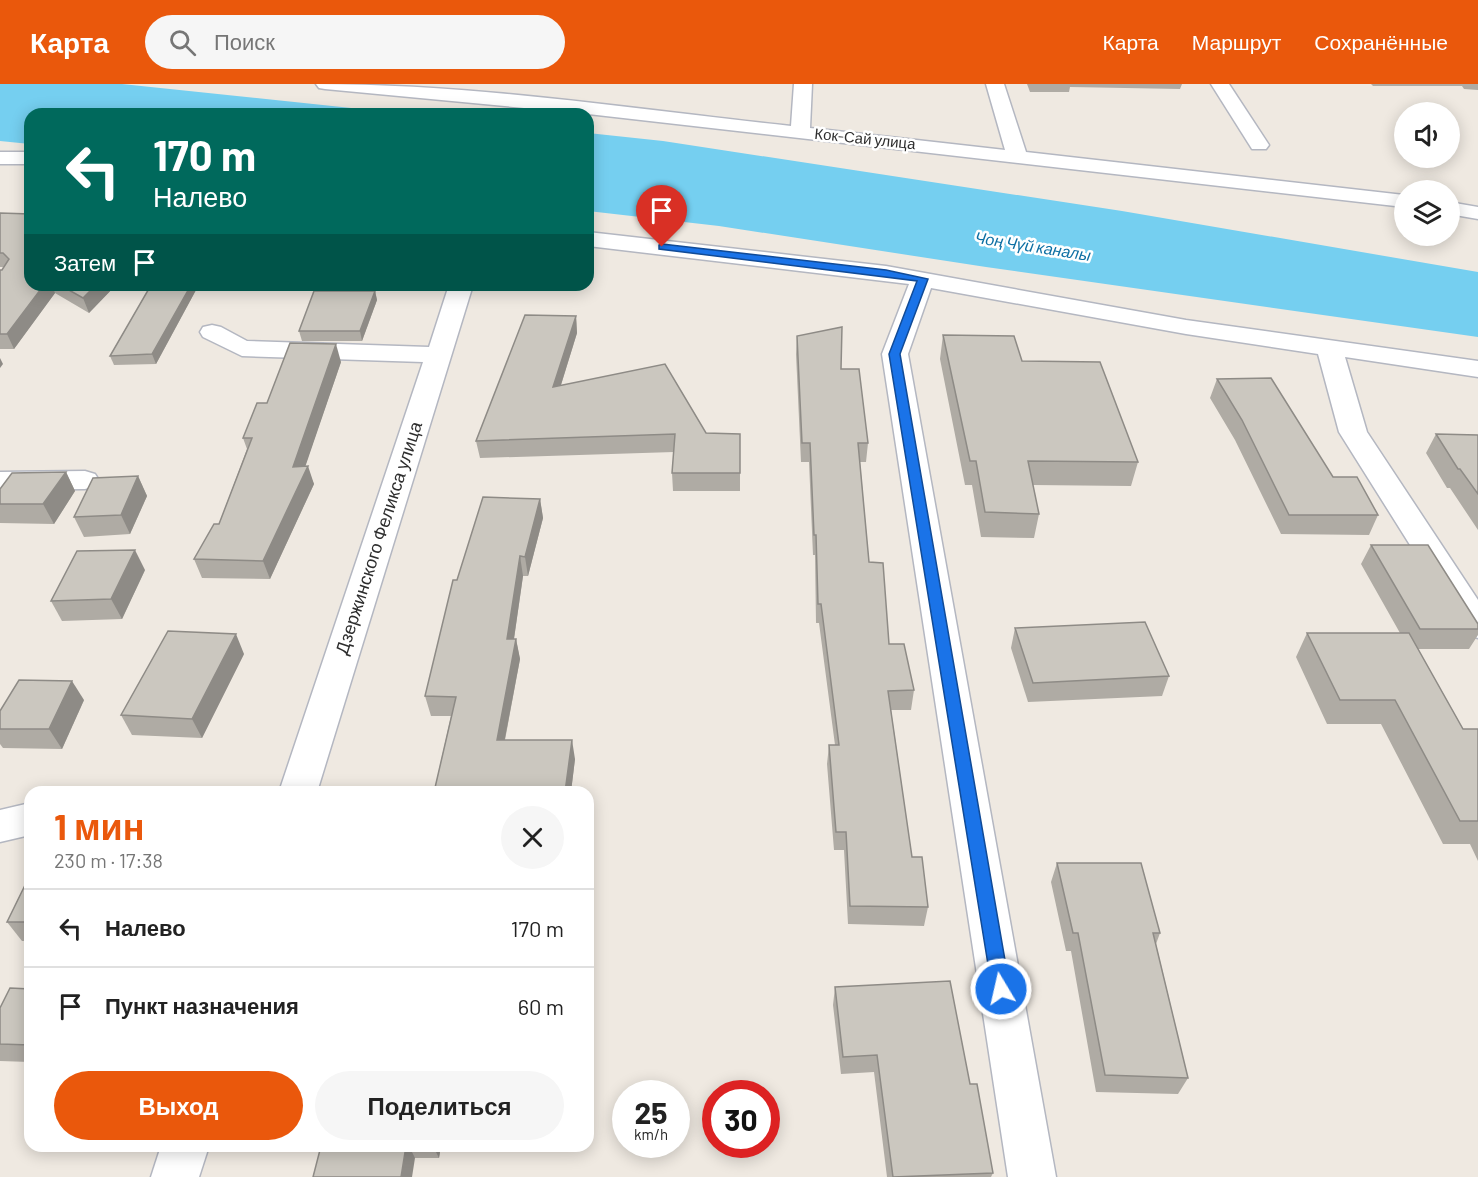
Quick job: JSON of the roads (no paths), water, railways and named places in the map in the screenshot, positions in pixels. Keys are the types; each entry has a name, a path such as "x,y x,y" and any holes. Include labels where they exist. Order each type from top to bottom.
{"street":[{"name":"Кок-Сай улица","path":"325,84 502,91 800,132 1394,200"},
{"path":"800,132 803,84"},
{"path":"995,84 1017,156"},
{"path":"1220,84 1259,145"},
{"path":"0,158 24,158"},
{"path":"1460,210 1478,213"},
{"path":"594,240 886,273 1186,327 1478,369"},
{"path":"923,279 895,354 1032,1177"},
{"name":"Дзержинского Феликса улица","path":"300,786 459,291"},
{"path":"212,332 242,348 438,355"},
{"path":"1329,347 1353,432 1478,626"},
{"path":"0,481 85,480"},
{"path":"0,826 24,820"},
{"path":"175,1177 183,1152"}],"water":[{"path":"0,84 122,84 351,108 24,108 24,143 0,141"},
{"name":"Чоң Чүй каналы","path":"594,134 663,141 1122,211 1478,272 1478,337 986,267 719,226 594,212"}]}
